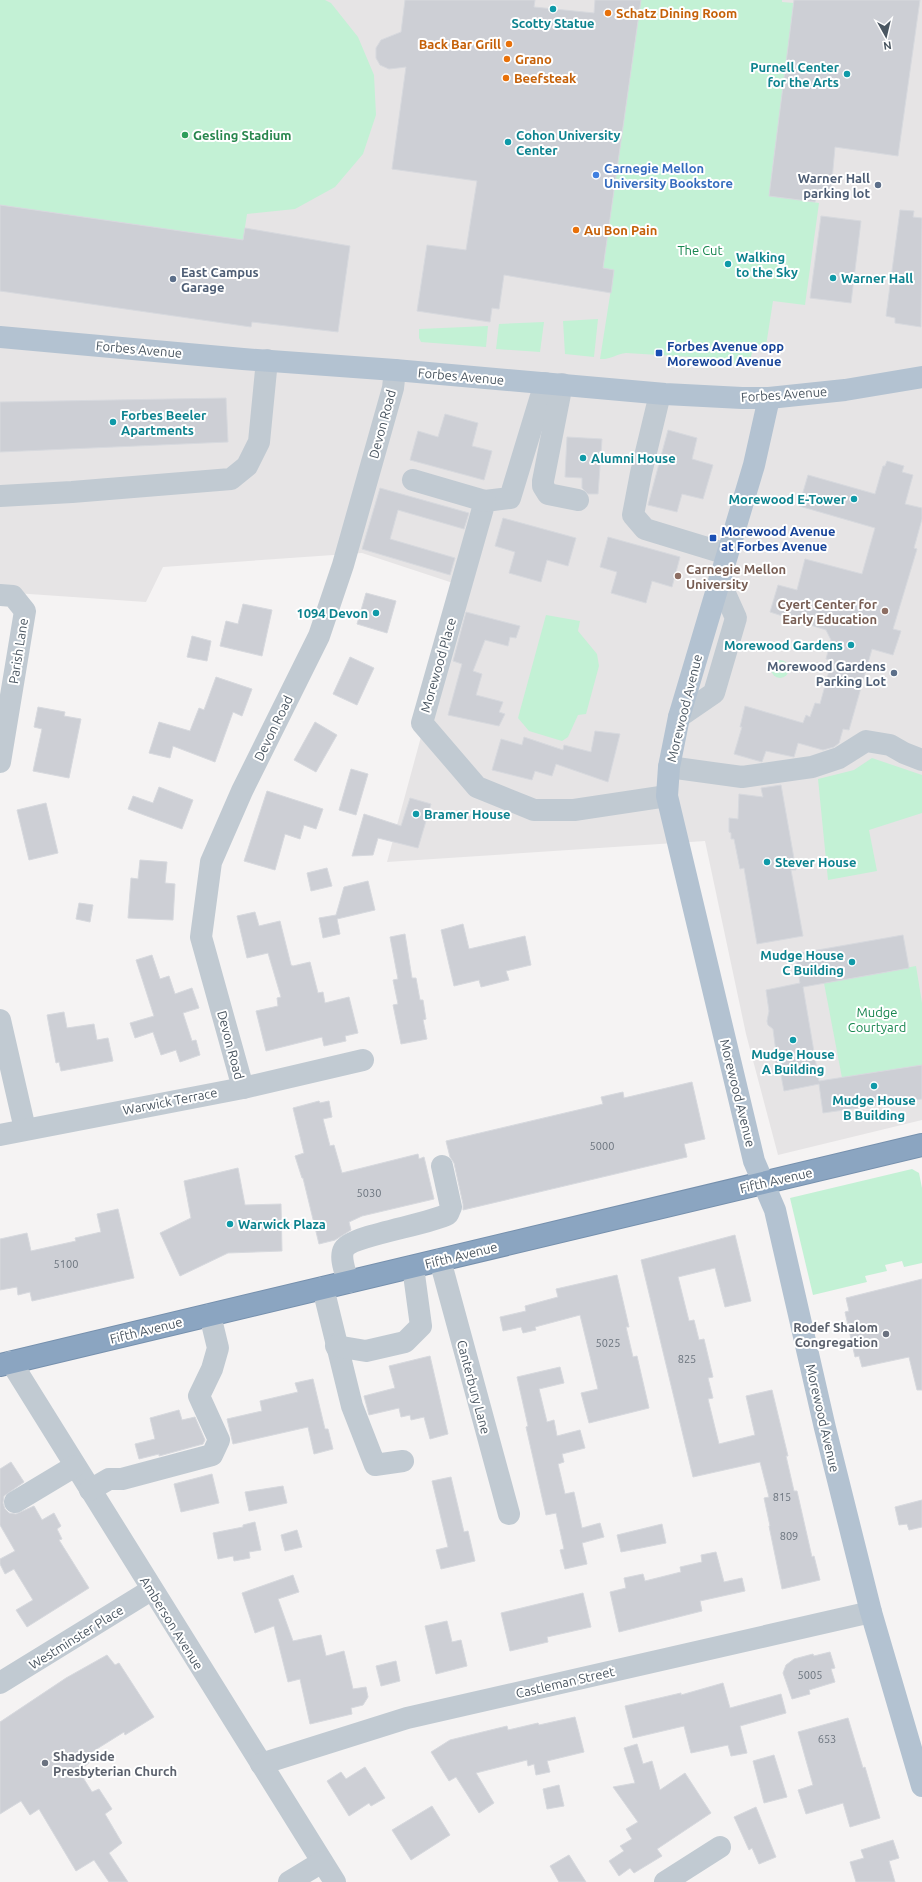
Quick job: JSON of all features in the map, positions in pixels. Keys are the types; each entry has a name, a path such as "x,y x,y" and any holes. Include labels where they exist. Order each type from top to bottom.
{"highway":[{"name":"Fifth Avenue","path":"6,1364 922,1145"}],"main road":[{"name":"Forbes Avenue","path":"0,337 660,394 742,398 769,398 844,390 922,377"},
{"name":"Morewood Avenue","path":"769,398 754,465 679,717 669,767 667,796 754,1162 775,1210 825,1428 871,1612 922,1786"}],"street":[{"path":"0,496 72,492 231,479 247,466 259,442 267,360"},
{"name":"Devon Road","path":"243,1088 202,937 211,862 242,792 319,636 349,542 393,388 395,370"},
{"path":"554,384 557,418 545,464 543,486 548,494 578,500"},
{"path":"413,480 485,501 510,498 554,384"},
{"path":"660,394 641,473 633,515 645,529 727,554"},
{"name":"Morewood Place","path":"485,501 422,723 477,786 534,810 574,810 667,796"},
{"name":"Parish Lane","path":"0,595 13,596 25,611 0,762"},
{"path":"669,767 742,777 812,767 839,758 866,741 890,745 904,754 922,760"},
{"path":"0,1020 26,1129"},
{"name":"Warwick Terrace","path":"0,1135 243,1088 362,1060"},
{"path":"348,1282 343,1254 344,1249 350,1244 360,1239 410,1227 448,1214 451,1207 442,1166"},
{"name":"Canterbury Lane","path":"440,1260 509,1514"},
{"path":"336,1346 366,1351 405,1342 421,1326 413,1267"},
{"path":"323,1288 336,1346 352,1406 375,1465 403,1461"},
{"path":"90,1490 109,1479 122,1479 212,1456 219,1440 199,1396 212,1369 218,1348 210,1315"},
{"name":"Amberson Avenue","path":"6,1364 75,1466 151,1590 335,1882"},
{"path":"7,1507 75,1466"},
{"name":"Westminster Place","path":"0,1683 151,1590"},
{"name":"Castleman Street","path":"261,1764 407,1718 871,1612"},
{"path":"665,1882 720,1847"},
{"path":"289,1882 322,1862"}],"shaded area":[{"name":"Carnegie Mellon University","path":"0,0 922,0 922,1120 778,1155 746,1034 705,841 387,862 462,586 362,553 163,567 146,602 0,592"}],"green space":[{"name":"Gesling Stadium","path":"0,0 325,0 331,3 358,37 374,75 376,115 363,154 335,187 295,209 247,214 243,240 0,205"},
{"name":"The Cut","path":"641,0 782,0 782,2 794,3 779,197 819,203 805,305 773,301 766,346 754,344 749,365 721,365 708,358 626,353 607,359 600,359 614,270 603,268"},
{"path":"598,319 594,357 565,354 563,321"},
{"path":"544,322 540,352 496,349 499,324"},
{"path":"488,326 486,347 421,342 419,338 419,329"},
{"path":"546,615 580,621 578,631 597,654 599,666 586,714 578,715 568,737 562,741 529,731 518,718"},
{"path":"780,660 786,663 789,669 786,675 780,678 774,675 771,669 774,663"},
{"path":"872,758 922,775 922,813 869,830 877,871 828,880 818,779 854,770"},
{"name":"Mudge Courtyard","path":"916,966 922,1003 922,1065 842,1078 824,983"},
{"path":"912,1169 919,1173 922,1188 922,1263 904,1267 902,1261 885,1265 887,1271 865,1276 867,1282 813,1295 790,1198"}],"building":[{"name":"Cohon University Center","path":"405,0 535,0 534,7 594,13 595,0 641,0 603,268 614,270 611,293 504,275 499,309 492,308 490,322 417,311 427,245 466,250 477,181 392,169 406,67 389,69 380,65 376,58 376,48 381,40 401,32"},
{"name":"Purnell Center for the Arts","path":"794,0 920,0 898,156 835,147 831,191 817,190 815,202 769,196"},
{"name":"East Campus Garage","path":"0,205 243,240 245,228 350,246 338,332 252,322 251,327 0,291"},
{"path":"900,210 914,211 913,217 922,218 921,327 895,323 895,318 886,316"},
{"name":"Warner Hall","path":"821,216 861,221 851,303 810,298"},
{"name":"Forbes Beeler Apartments","path":"226,398 228,442 0,452 0,402"},
{"path":"445,414 478,423 472,446 492,451 484,480 410,460 418,431 438,437"},
{"path":"668,430 697,438 692,459 713,465 703,499 682,494 677,512 648,505"},
{"name":"Alumni House","path":"567,437 602,439 598,494 588,494 582,488 582,478 565,477"},
{"name":"Morewood Gardens","path":"887,461 904,466 902,472 913,475 905,504 922,508 922,519 914,548 917,549 893,629 901,631 893,655 872,649 849,730 843,729 839,743 834,747 823,750 798,743 794,757 766,751 762,762 734,754 742,727 740,727 745,706 803,723 806,715 810,717 815,703 820,704 832,660 826,659 831,640 826,630 770,612 778,585 797,590 805,559 862,574 875,528 799,506 808,475 875,494 883,466 885,466"},
{"path":"380,488 469,513 464,529 398,510 390,539 455,558 450,575 362,549"},
{"path":"503,518 576,538 568,566 547,560 541,582 509,573 515,552 495,546"},
{"path":"608,537 680,557 672,587 652,581 646,603 611,593 617,572 600,567"},
{"name":"1094 Devon","path":"366,593 396,601 387,633 357,624"},
{"path":"243,604 272,610 262,656 220,646 226,621 238,624"},
{"path":"466,612 520,626 516,638 510,637 508,646 485,640 473,671 482,674 476,695 503,702 499,712 505,714 499,726 448,715 462,664 453,661"},
{"path":"192,636 211,641 207,661 187,657"},
{"path":"350,657 374,668 357,705 333,694"},
{"path":"216,677 252,689 242,716 233,712 215,762 173,746 170,758 149,753 159,722 190,731 199,708 204,710"},
{"path":"38,707 65,712 64,716 81,719 69,778 33,771 42,729 34,727"},
{"path":"315,722 337,735 316,772 294,760"},
{"path":"595,731 620,734 608,782 556,764 552,776 535,771 532,780 492,770 501,739 522,745 524,737 563,750 564,745 591,752"},
{"path":"351,769 368,774 356,815 339,810"},
{"name":"Stever House","path":"781,785 796,870 791,870 803,936 757,944 744,868 740,869 734,839 731,839 731,833 729,832 729,818 738,819 739,794 763,797 761,788"},
{"path":"159,787 193,800 182,829 128,809 133,796 153,803"},
{"path":"267,791 323,809 316,829 304,825 300,839 285,834 275,870 244,861"},
{"path":"410,798 431,804 418,848 378,838 373,855 352,856 364,814 401,826"},
{"path":"46,803 58,853 29,860 17,810"},
{"path":"140,860 167,862 165,883 175,884 173,920 128,918 131,878 138,879"},
{"path":"327,868 332,886 311,891 307,873"},
{"path":"368,881 375,910 337,919 340,934 323,938 319,918 336,915 344,887"},
{"path":"79,903 93,905 90,922 76,919"},
{"path":"255,912 259,926 280,921 291,965 293,966 310,962 318,993 323,992 325,1003 349,997 358,1033 345,1036 346,1041 324,1046 322,1037 266,1051 256,1011 278,1006 277,998 281,997 268,953 247,958 237,916"},
{"path":"463,924 469,949 525,936 531,965 506,971 509,980 481,987 479,980 454,986 441,930"},
{"path":"405,934 412,978 416,978 420,1000 423,1000 426,1019 423,1020 427,1039 401,1044 393,1005 398,1004 393,980 398,979 390,937"},
{"path":"903,935 909,968 803,987 819,1081 922,1065 922,1099 823,1113 819,1084 784,1091 780,1070 774,1059 776,1052 773,1029 768,1025 767,1021 769,1011 766,990 800,983 795,954"},
{"path":"152,955 160,979 169,976 175,994 192,988 199,1008 183,1013 192,1041 196,1040 200,1055 180,1062 176,1050 161,1055 153,1032 135,1038 130,1023 154,1016 136,960"},
{"path":"64,1012 67,1028 94,1024 97,1040 108,1038 113,1061 61,1071 59,1062 56,1063 47,1015"},
{"path":"692,1082 705,1139 684,1144 687,1157 463,1210 454,1163 450,1157 446,1141 603,1104 601,1097 623,1092 624,1098"},
{"path":"319,1101 320,1103 329,1101 332,1117 323,1119 330,1146 334,1145 342,1173 418,1154 419,1159 424,1157 434,1199 362,1216 349,1222 351,1230 335,1240 319,1244 303,1178 295,1156 304,1153 293,1108"},
{"name":"Warwick Plaza","path":"238,1168 245,1205 281,1204 282,1251 228,1253 180,1276 160,1233 191,1218 184,1181"},
{"path":"118,1209 134,1278 32,1301 30,1292 18,1295 17,1287 0,1290 0,1239 27,1233 31,1251 76,1241 75,1238 101,1232 97,1214"},
{"path":"735,1235 751,1301 725,1307 715,1268 678,1277 689,1321 694,1320 699,1340 704,1339 713,1377 708,1378 713,1398 708,1399 719,1444 755,1435 746,1396 772,1390 788,1456 786,1456 794,1491 797,1491 812,1557 814,1556 820,1580 782,1589 764,1498 769,1497 760,1462 693,1477 641,1260"},
{"path":"617,1275 629,1327 626,1327 633,1357 637,1356 649,1408 589,1423 581,1393 598,1389 580,1315 535,1327 536,1330 523,1333 521,1327 503,1331 500,1317 526,1311 525,1306 558,1297 556,1289"},
{"name":"Rodef Shalom Congregation","path":"922,1279 922,1390 917,1390 909,1357 862,1367 859,1356 855,1357 845,1312 849,1311 846,1298"},
{"path":"430,1356 448,1434 430,1439 424,1417 411,1420 410,1415 401,1417 399,1408 369,1415 364,1396 395,1388 389,1366"},
{"path":"560,1367 564,1383 539,1389 547,1422 554,1420 557,1436 580,1430 585,1448 562,1454 564,1462 558,1464 565,1494 574,1492 582,1528 600,1523 604,1537 582,1543 587,1564 565,1569 560,1550 564,1549 556,1513 546,1515 526,1427 528,1426 517,1377"},
{"path":"313,1379 325,1429 328,1429 333,1449 314,1454 308,1427 233,1444 227,1419 262,1411 260,1401 298,1392 295,1383"},
{"path":"179,1410 182,1420 195,1417 205,1440 203,1444 159,1456 159,1454 139,1459 135,1444 155,1439 150,1418"},
{"path":"11,1462 24,1482 4,1496 3,1503 5,1509 9,1513 16,1514 34,1506 42,1520 54,1513 61,1526 57,1529 62,1539 59,1540 89,1588 27,1627 16,1610 33,1600 14,1569 5,1574 0,1564 0,1559 15,1551 0,1525 0,1469"},
{"path":"212,1474 219,1503 181,1512 174,1484"},
{"path":"451,1477 464,1532 468,1531 475,1561 441,1569 436,1550 448,1547 432,1481"},
{"path":"283,1486 287,1503 249,1511 245,1492"},
{"path":"922,1500 922,1527 909,1530 907,1524 899,1525 895,1507"},
{"path":"255,1522 261,1550 249,1552 250,1558 234,1561 233,1556 218,1559 213,1533 243,1527 243,1525"},
{"path":"662,1524 666,1543 621,1552 617,1535"},
{"path":"297,1530 302,1547 285,1551 281,1535"},
{"path":"716,1552 724,1582 742,1578 745,1591 700,1601 702,1611 619,1632 610,1592 626,1588 624,1578 643,1574 645,1581 681,1572 680,1567 702,1562 701,1555"},
{"path":"293,1575 299,1592 278,1599 293,1641 321,1635 326,1656 344,1651 353,1689 366,1687 368,1697 363,1705 351,1708 352,1714 310,1724 300,1679 288,1682 274,1626 255,1633 242,1593"},
{"path":"583,1593 591,1627 547,1637 548,1642 510,1651 501,1613"},
{"path":"447,1621 452,1642 461,1640 467,1666 436,1674 425,1626"},
{"path":"830,1652 835,1668 831,1669 835,1682 809,1690 810,1694 792,1699 783,1673 786,1665 794,1659 813,1654 814,1656"},
{"name":"Shadyside Presbyterian Church","path":"107,1655 115,1665 119,1663 154,1717 125,1735 124,1732 92,1752 90,1762 79,1771 92,1792 99,1789 112,1809 105,1814 122,1843 109,1853 128,1882 109,1882 94,1860 76,1871 39,1809 30,1815 21,1801 0,1814 0,1722 66,1678"},
{"path":"396,1661 400,1681 381,1686 376,1666"},
{"path":"723,1683 730,1708 781,1694 786,1713 740,1726 747,1753 731,1756 728,1745 691,1753 684,1726 633,1738 625,1706 681,1693 681,1695"},
{"path":"575,1717 584,1752 547,1761 550,1772 536,1775 534,1764 528,1766 527,1760 476,1773 494,1803 479,1813 456,1777 449,1781 431,1752 450,1740 507,1726 508,1730"},
{"path":"848,1718 863,1768 865,1767 880,1818 850,1827 843,1803 806,1814 798,1790 813,1785 798,1732"},
{"path":"637,1744 643,1764 652,1761 660,1790 685,1773 711,1813 657,1849 662,1856 634,1873 630,1868 619,1876 609,1861 624,1851 620,1846 632,1839 626,1829 638,1822 613,1787 635,1783 624,1748"},
{"path":"774,1755 787,1797 764,1803 753,1761"},
{"path":"365,1767 385,1798 371,1806 369,1803 349,1816 327,1781 341,1772 346,1779"},
{"path":"559,1785 564,1806 547,1809 543,1789"},
{"path":"432,1806 450,1835 411,1860 392,1830"},
{"path":"756,1807 776,1857 759,1864 752,1848 749,1850 734,1817"},
{"path":"893,1840 899,1858 889,1861 895,1882 856,1882 850,1862 864,1858 861,1850"},
{"path":"569,1855 586,1882 559,1882 550,1866"}],"place":[{"name":"Scotty Statue","path":"553,9"},
{"name":"Schatz Dining Room","path":"608,13"},
{"name":"Back Bar Grill","path":"509,44"},
{"name":"Grano","path":"507,59"},
{"name":"Purnell Center for the Arts","path":"847,74"},
{"name":"Beefsteak","path":"506,78"},
{"name":"Gesling Stadium","path":"185,135"},
{"name":"Cohon University Center","path":"508,142"},
{"name":"Carnegie Mellon University Bookstore","path":"596,175"},
{"name":"Warner Hall parking lot","path":"878,185"},
{"name":"Au Bon Pain","path":"576,230"},
{"name":"Walking to the Sky","path":"728,264"},
{"name":"Warner Hall","path":"833,278"},
{"name":"East Campus Garage","path":"173,279"},
{"name":"Forbes Avenue opp Morewood Avenue","path":"659,353"},
{"name":"Forbes Beeler Apartments","path":"113,422"},
{"name":"Alumni House","path":"583,458"},
{"name":"Morewood E-Tower","path":"854,499"},
{"name":"Morewood Avenue at Forbes Avenue","path":"713,538"},
{"name":"Carnegie Mellon University","path":"678,576"},
{"name":"Cyert Center for Early Education","path":"885,611"},
{"name":"1094 Devon","path":"376,613"},
{"name":"Morewood Gardens","path":"851,645"},
{"name":"Morewood Gardens Parking Lot","path":"894,673"},
{"name":"Bramer House","path":"416,814"},
{"name":"Stever House","path":"767,862"},
{"name":"Mudge House C Building","path":"852,962"},
{"name":"Mudge House A Building","path":"793,1040"},
{"name":"Mudge House B Building","path":"874,1086"},
{"name":"Warwick Plaza","path":"230,1224"},
{"name":"Rodef Shalom Congregation","path":"886,1334"},
{"name":"Shadyside Presbyterian Church","path":"45,1763"}]}
